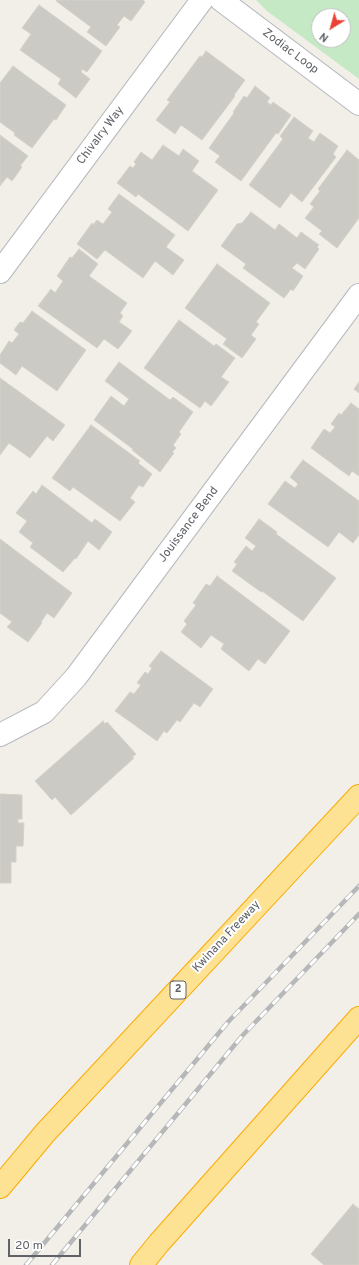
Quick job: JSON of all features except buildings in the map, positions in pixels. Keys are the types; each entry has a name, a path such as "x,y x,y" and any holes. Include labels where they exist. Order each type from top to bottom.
{"highway":[{"name":"Kwinana Freeway","path":"0,1187 45,1133 359,796"},
{"path":"141,1265 359,1018"}],"street":[{"name":"Chivalry Way","path":"0,272 202,0"},
{"name":"Zodiac Loop","path":"221,0 359,104"},
{"name":"Jouissance Bend","path":"0,736 44,712 76,677 359,295"}],"green space":[{"path":"256,0 359,0 359,79 317,48 351,48 351,8 311,8 311,44 267,11"}],"railway":[{"path":"26,1265 228,1022 359,886"},
{"path":"52,1265 242,1036 359,914"}]}
